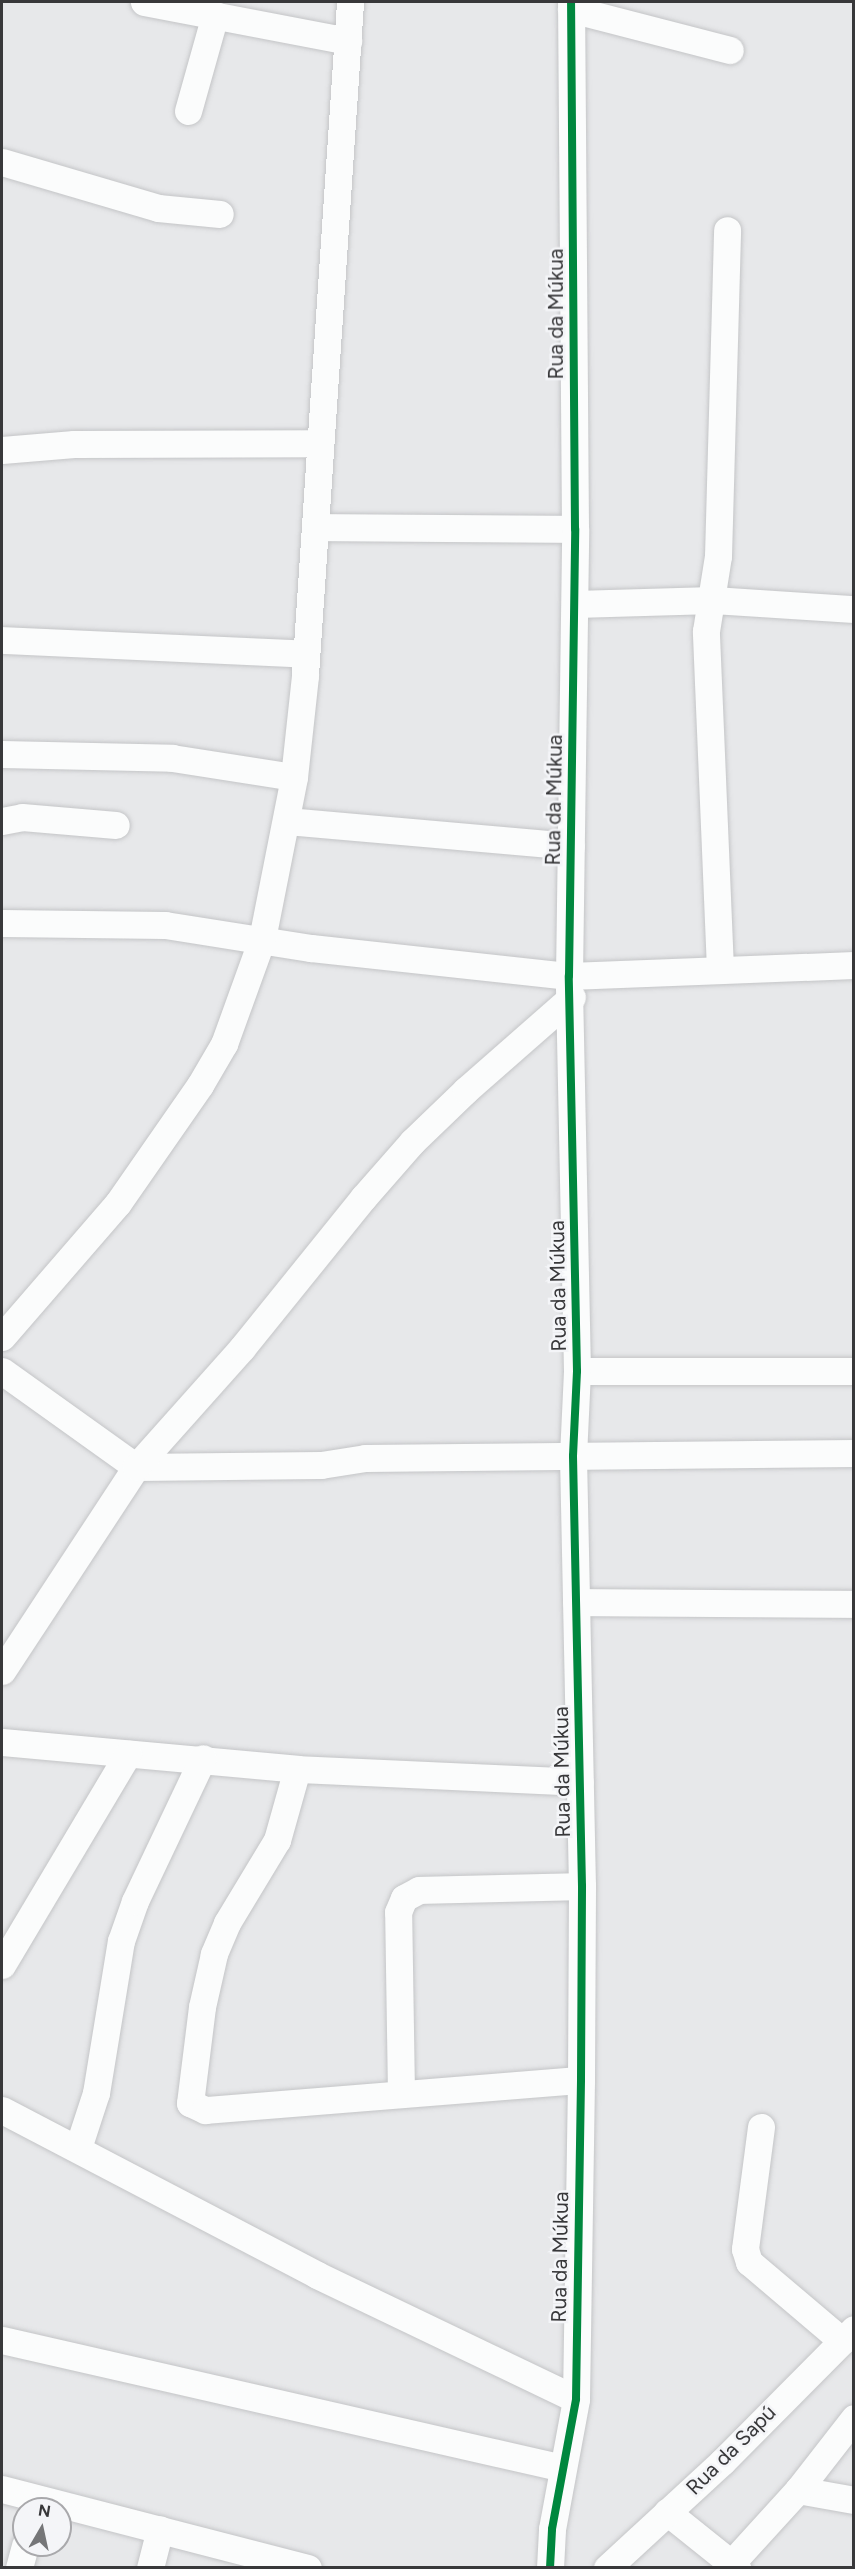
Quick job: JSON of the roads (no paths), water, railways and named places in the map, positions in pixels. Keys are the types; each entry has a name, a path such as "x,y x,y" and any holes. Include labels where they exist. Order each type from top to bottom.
{"street":[{"path":"144,2 348,41"},
{"path":"2,1337 118,1203 200,1085 224,1044 262,939 294,777 318,527 321,443 350,2"},
{"path":"571,5 730,51"},
{"name":"Rua da Múkua","path":"550,2568 552,2529 576,2399 581,2080 582,1886 573,1456 577,1371 571,987 575,530 571,5"},
{"path":"188,111 215,15"},
{"path":"2,162 158,208 220,214"},
{"path":"720,969 706,631 713,600 718,556 727,230"},
{"path":"2,450 74,444 321,443"},
{"path":"318,527 575,530"},
{"path":"575,604 713,600 854,609"},
{"path":"2,640 305,654"},
{"path":"2,754 172,758 294,777"},
{"path":"2,821 22,817 116,825"},
{"path":"286,821 571,846"},
{"path":"2,923 165,926 571,987 720,969 854,965"},
{"path":"2,1671 136,1467 242,1348 412,1142 571,987"},
{"path":"2,1371 136,1467 321,1465 365,1458 854,1453"},
{"path":"577,1371 854,1371"},
{"path":"576,1602 854,1604"},
{"path":"2,1742 128,1754 202,1758 297,1769 580,1782"},
{"path":"2,1965 128,1754"},
{"path":"78,2148 96,2093 122,1941 135,1901 202,1758"},
{"path":"297,1769 277,1840 227,1923 214,1954 190,2103 205,2110 581,2080"},
{"path":"400,2094 398,1912 404,1898 419,1890 582,1886"},
{"path":"2,2110 317,2275 576,2399"},
{"path":"761,2127 745,2248 749,2262 848,2335"},
{"name":"Rua da Sapú","path":"607,2568 848,2335"},
{"path":"2,2340 563,2468"},
{"path":"667,2512 732,2567 798,2490 854,2418"},
{"path":"2,2489 21,2497"},
{"path":"798,2490 854,2500"},
{"path":"72,2511 160,2529 292,2565"},
{"path":"150,2568 160,2529"}]}
